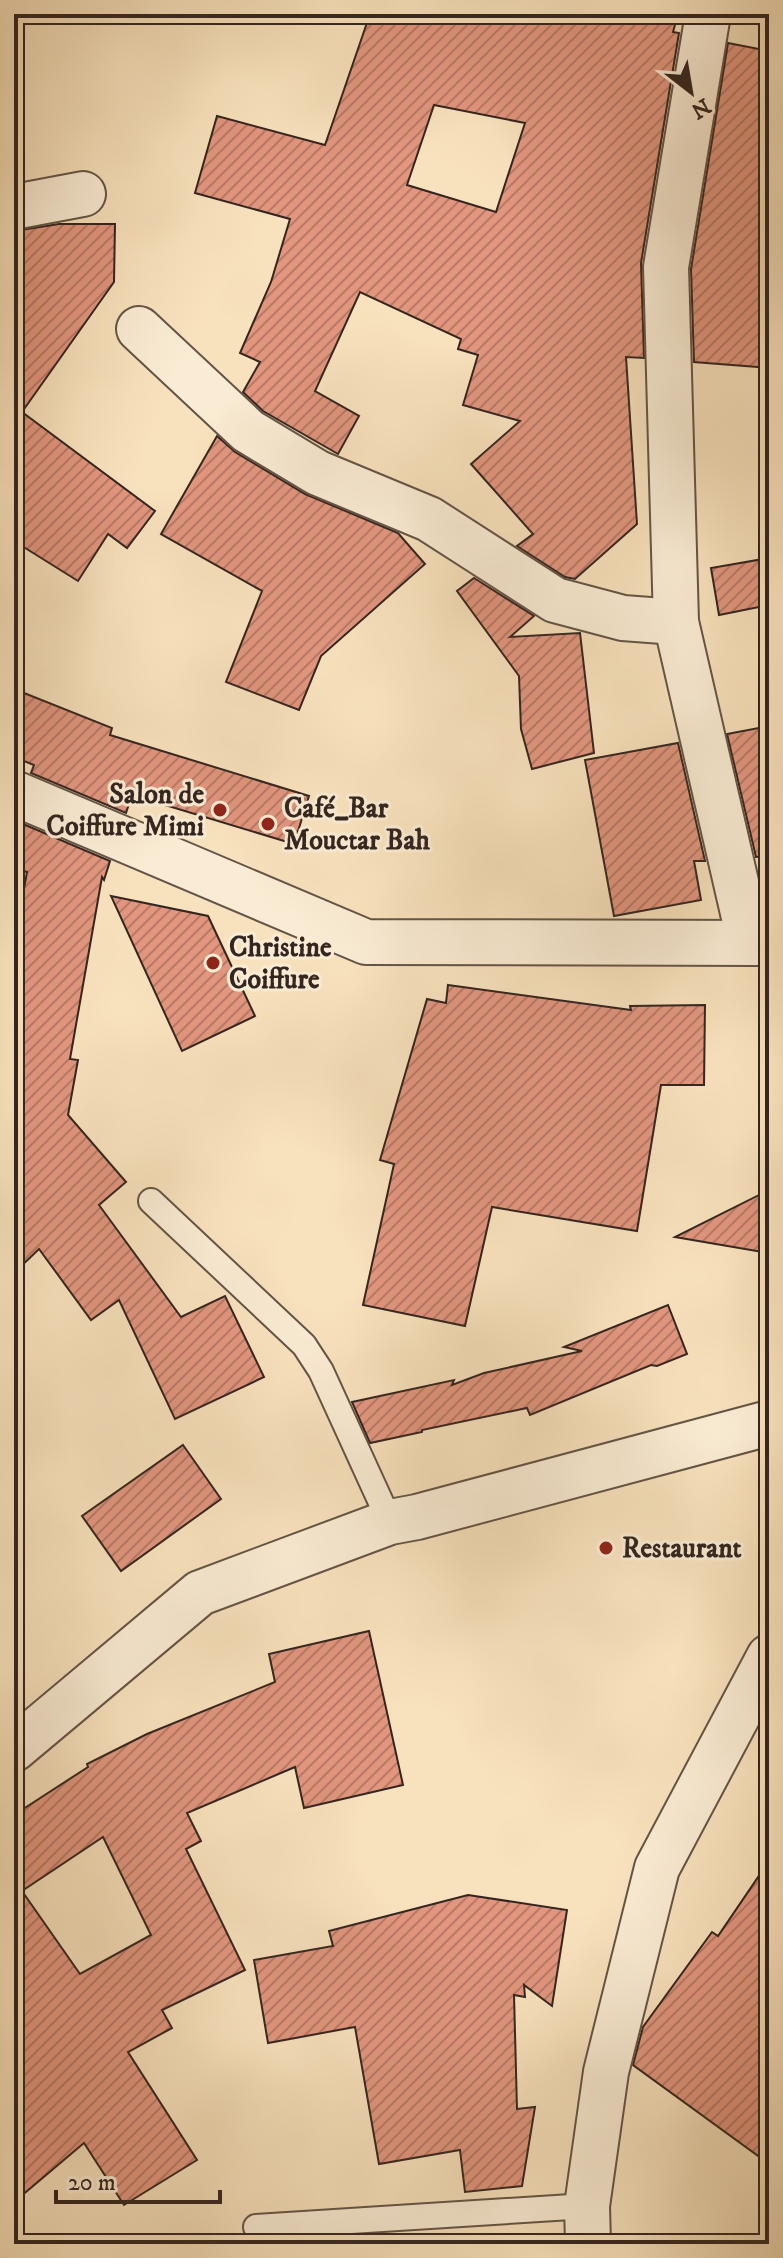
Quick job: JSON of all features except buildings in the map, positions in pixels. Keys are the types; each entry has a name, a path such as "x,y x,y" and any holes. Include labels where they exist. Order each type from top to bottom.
{"street":[{"path":"14,793 366,942 760,943 676,622 666,267 708,14"},
{"path":"14,207 83,194"},
{"path":"139,329 248,431 318,473 429,519 555,600 623,618 676,622"},
{"path":"14,1749 200,1593 390,1522 769,1423"},
{"path":"587,2225 606,2072 657,1868 769,1657"}],"lane":[{"path":"151,1201 304,1345 321,1371 390,1522"},
{"path":"256,2227 587,2225"}],"place":[{"name":"Salon de Coiffure Mimi","path":"220,810"},
{"name":"Café_Bar Mouctar Bah","path":"268,824"},
{"name":"Christine Coiffure","path":"213,963"},
{"name":"Restaurant","path":"606,1548"}]}
